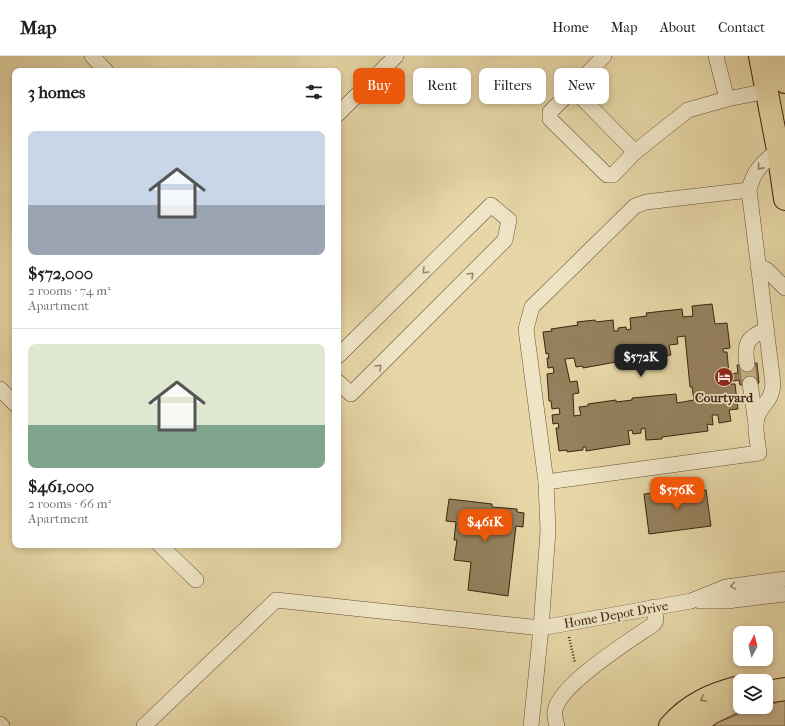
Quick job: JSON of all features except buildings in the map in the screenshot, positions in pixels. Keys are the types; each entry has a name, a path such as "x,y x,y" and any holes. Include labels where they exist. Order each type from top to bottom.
{"highway":[{"path":"760,56 776,86"},
{"path":"779,56 776,86 778,150 785,199"},
{"path":"773,681 785,679"},
{"path":"670,726 691,706 718,692 733,688"},
{"path":"773,691 785,689"},
{"path":"693,726 711,713 733,702"}],"street":[{"path":"93,56 103,68"},
{"path":"341,111 396,56"},
{"path":"593,68 604,56"},
{"path":"716,56 727,99"},
{"path":"558,104 550,112 550,120 607,175 613,176 635,152 688,110 776,86"},
{"path":"588,104 635,152"},
{"path":"756,423 758,414 772,396 773,384 749,190 751,180 757,169 778,150"},
{"path":"530,726 541,628 548,531 546,482 526,329 532,307 635,206 646,202 749,190"},
{"path":"341,353 491,205 509,220 506,240 351,394 341,385"},
{"path":"758,266 768,270 785,288"},
{"path":"747,364 747,344 753,335 766,330"},
{"path":"546,482 759,453 750,384"},
{"path":"0,389 12,401"},
{"path":"163,548 196,580"},
{"path":"756,583 785,567"},
{"name":"Home Depot Drive","path":"691,601 726,587 785,578"},
{"name":"Home Depot Drive","path":"144,726 276,600 541,628 691,601 727,601 785,594"},
{"path":"557,726 554,710 562,695 587,672 654,624 656,620 654,607"}],"shaded area":[{"path":"785,700 785,726 708,726 740,714 773,714 773,704"}],"tunnel":[{"path":"747,364 750,384"}],"place":[{"name":"Courtyard","path":"724,377"}]}
